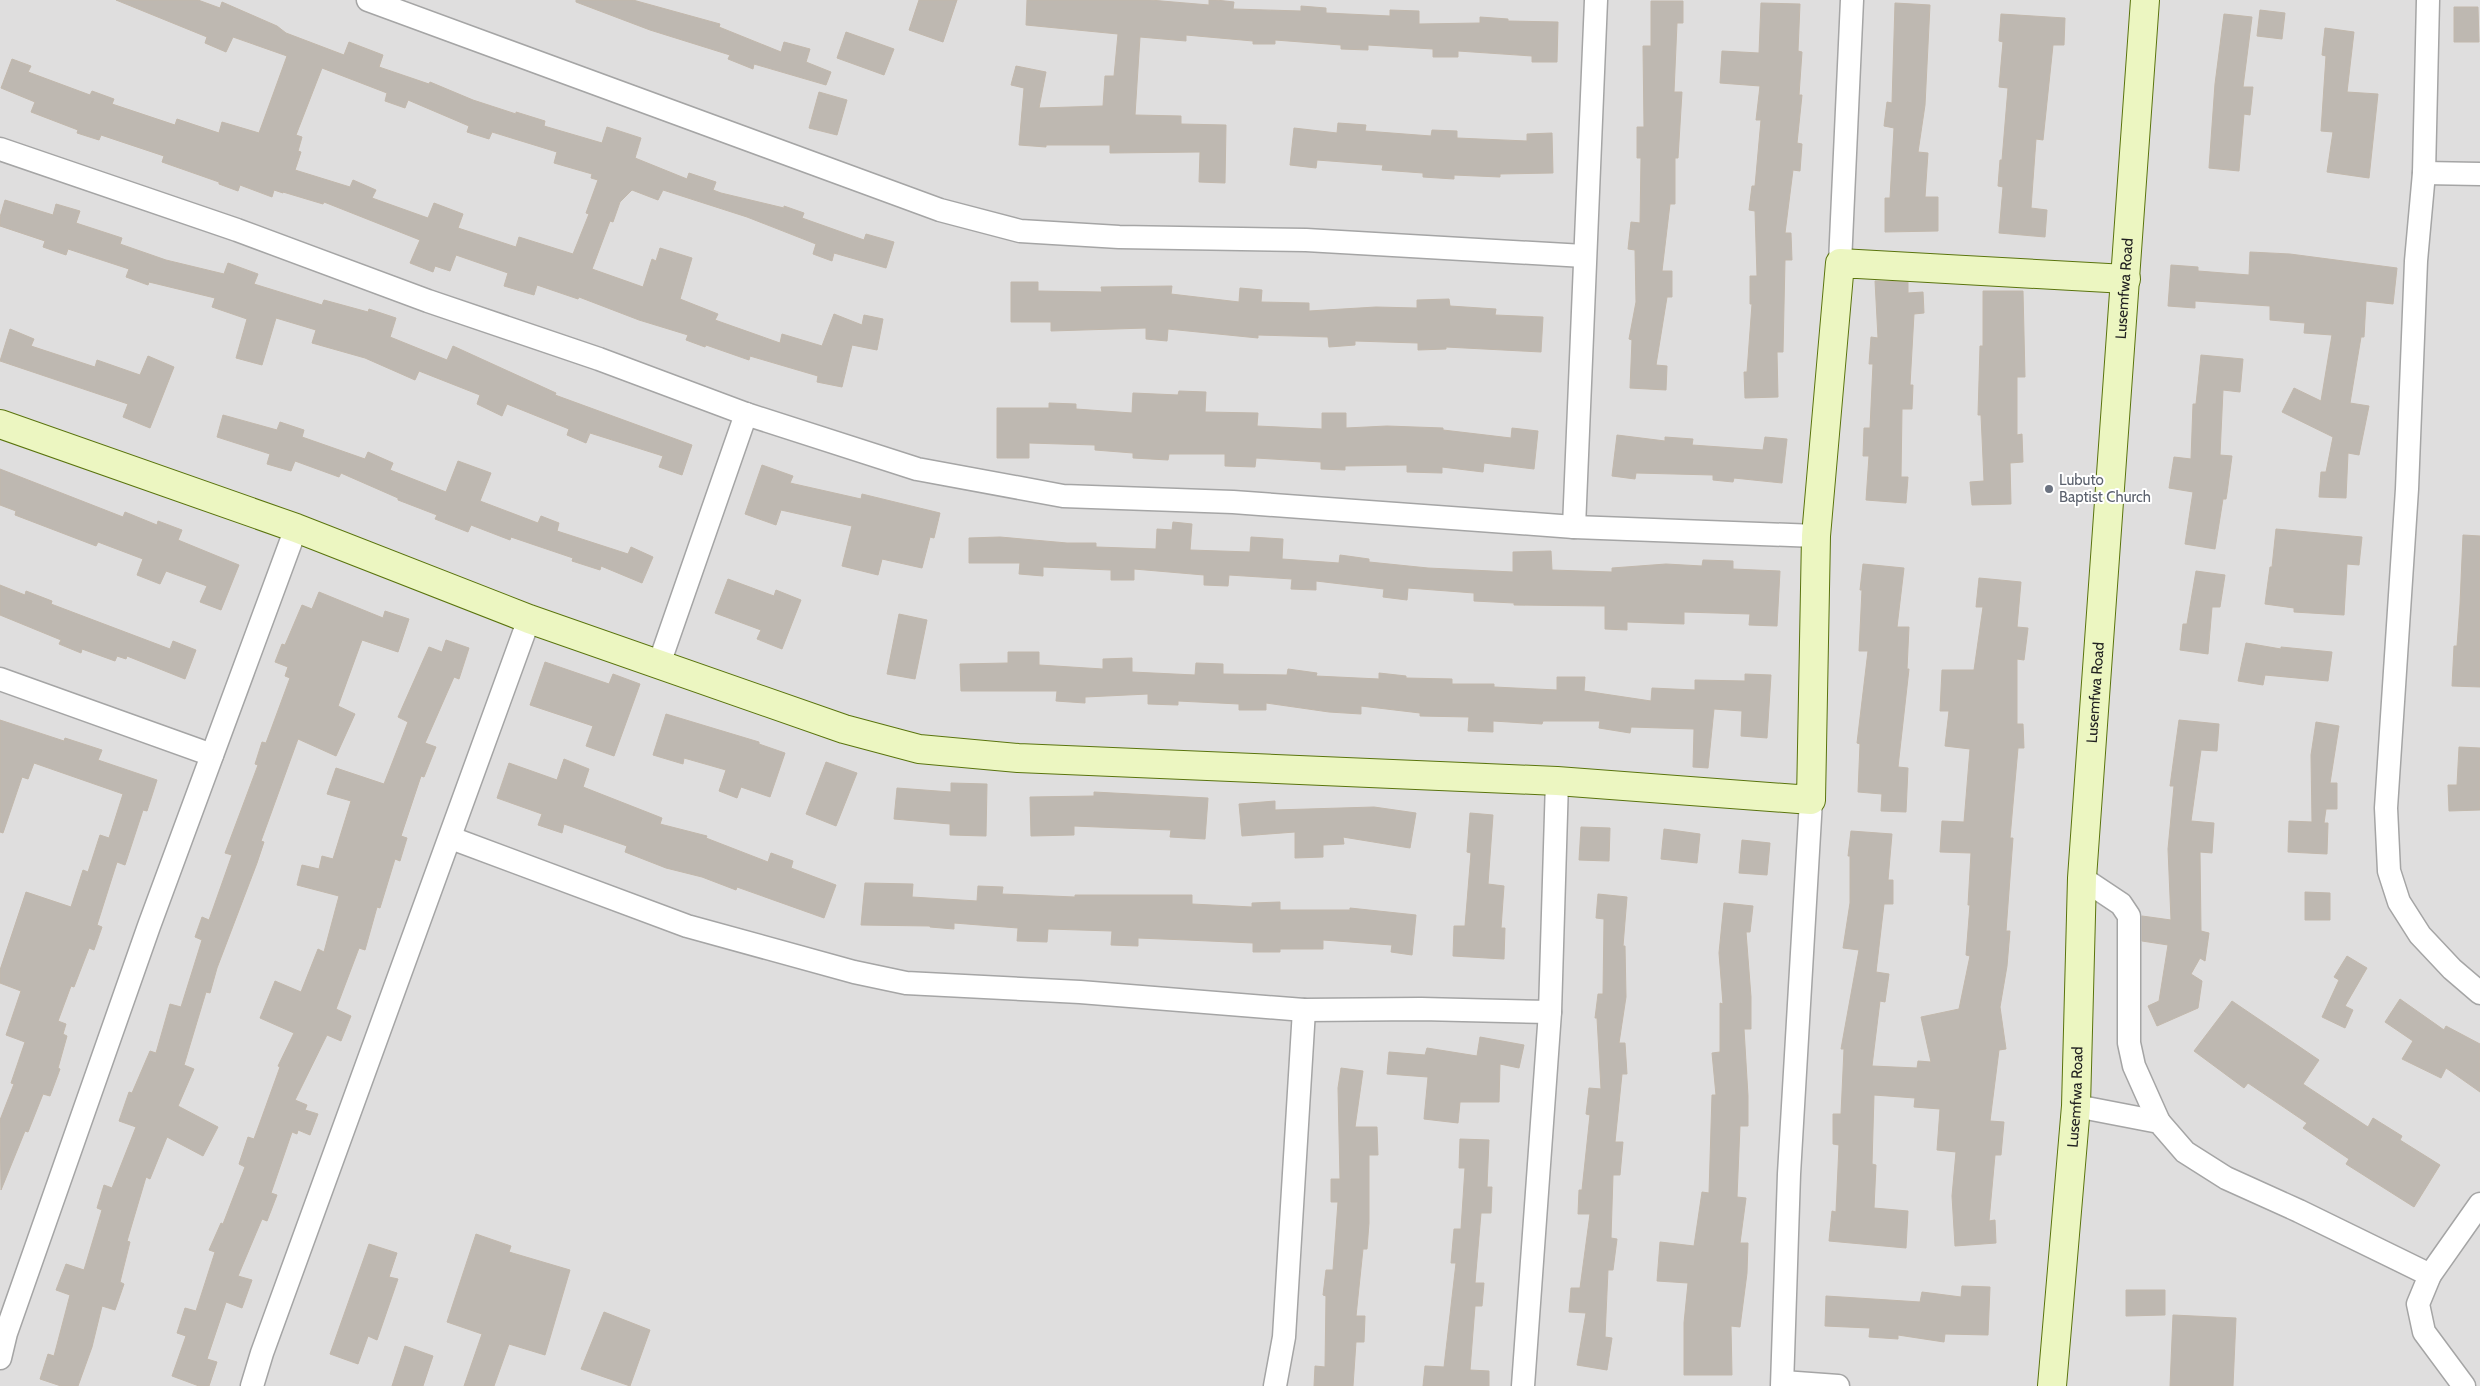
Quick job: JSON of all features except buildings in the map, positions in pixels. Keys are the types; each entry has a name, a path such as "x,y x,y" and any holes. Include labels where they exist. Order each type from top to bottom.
{"street":[{"path":"368,0 940,210 1020,231 1119,237 1306,240 1584,256"},
{"path":"1574,528 1596,0"},
{"path":"1838,1386 1783,1384 1789,1174 1811,800 1816,536 1840,263 1852,0"},
{"name":"Lusemfwa Road","path":"2052,1386 2076,1106 2082,878 2145,0"},
{"path":"2428,0 2424,173 2416,261 2408,489 2386,808 2389,871 2399,902 2420,935 2452,969 2480,993"},
{"path":"0,149 237,230 428,301 599,359 746,414 917,469 1063,496 1233,502 1574,528 1816,536"},
{"path":"2424,173 2480,174"},
{"path":"1840,263 2126,280"},
{"path":"659,664 746,414"},
{"path":"0,424 296,528 529,619 844,729 919,749 1028,759 1557,780 1811,800"},
{"path":"0,1358 6,1333 212,755 296,528"},
{"path":"252,1386 262,1353 451,838 529,619"},
{"path":"0,679 212,755"},
{"path":"1523,1386 1550,1012 1557,780"},
{"path":"451,838 687,926 854,972 906,983 1080,992 1304,1010 1421,1008 1550,1012"},
{"path":"2082,878 2121,904 2129,916 2129,1043 2134,1066 2159,1122 2185,1152 2226,1178 2308,1215 2430,1275"},
{"path":"1275,1386 1284,1338 1304,1010"},
{"path":"2076,1106 2159,1122"},
{"path":"2464,1386 2424,1332 2418,1304 2430,1275 2480,1204"}],"shaded area":[{"path":"0,0 2480,0 2480,1386 0,1386"}],"place":[{"name":"Lubuto Baptist Church","path":"2049,489"}]}
